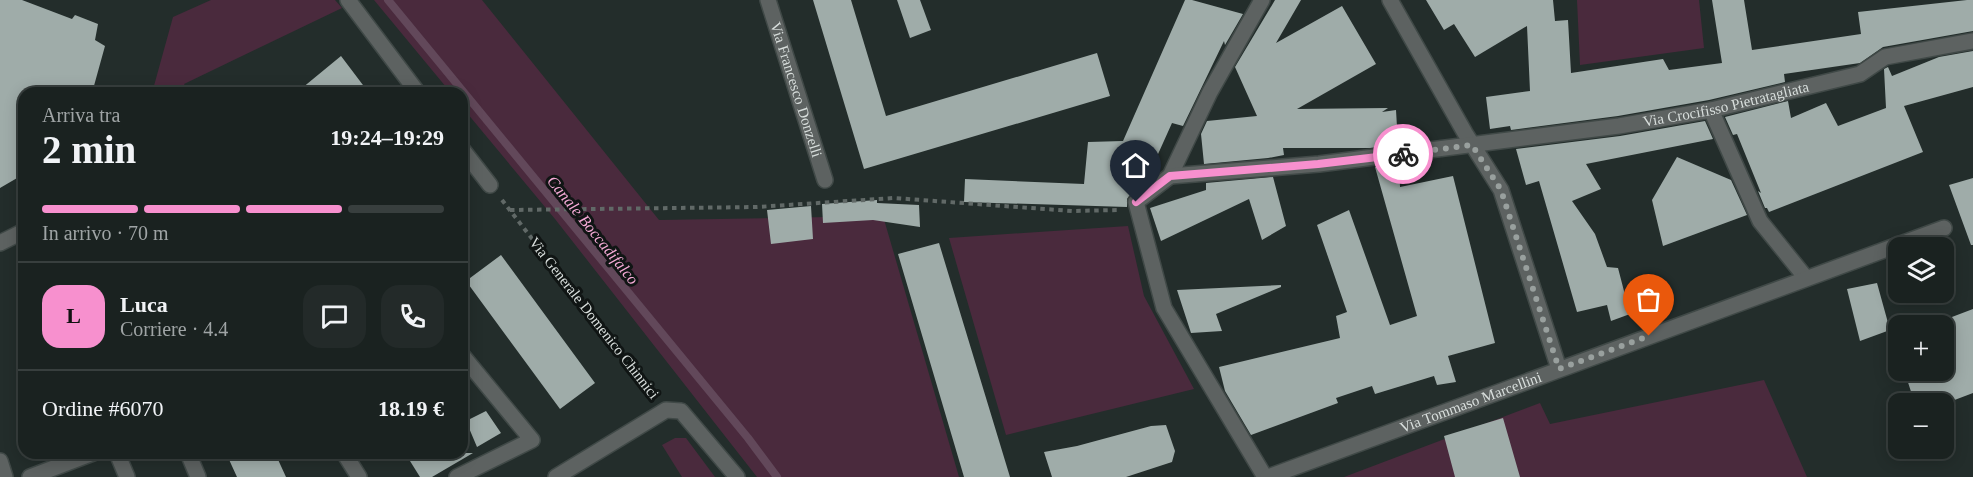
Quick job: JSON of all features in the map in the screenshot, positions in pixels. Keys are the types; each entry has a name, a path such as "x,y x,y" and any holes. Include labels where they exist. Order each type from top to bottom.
{"street":[{"path":"348,0 413,87"},
{"name":"Via Francesco Donzelli","path":"768,0 825,180"},
{"path":"1262,0 1210,92 1170,176 1136,202 1164,308 1266,477"},
{"path":"1390,0 1472,145 1501,190 1559,369"},
{"name":"Via Crocifisso Pietratagliata","path":"1170,176 1318,164 1619,126 1711,110 1860,74 1885,57 1973,41"},
{"path":"1711,110 1760,221 1806,278"},
{"path":"468,157 490,185"},
{"name":"Via Tommaso Marcellini","path":"1266,477 1944,228"},
{"path":"0,243 18,234"},
{"path":"456,477 532,440 468,362"},
{"path":"555,477 666,410"},
{"name":"Via Generale Domenico Chinnici","path":"666,410 681,411 737,477"},
{"path":"30,477 77,459"},
{"path":"120,459 127,477"},
{"path":"190,459 198,477"},
{"path":"348,459 359,477"},
{"path":"0,461 5,477"}],"path":[{"name":"Via Generale Domenico Chinnici","path":"490,185 666,410"},
{"path":"510,210 757,207 894,198 1072,211 1138,209"}],"shaded area":[{"path":"211,0 335,0 342,8 184,84 186,87 154,87 173,17"},
{"path":"374,0 482,0 659,220 883,216 959,477 757,477 555,219 468,114 468,87 446,87"},
{"path":"1577,0 1699,0 1704,48 1580,65"},
{"path":"1128,226 1144,296 1194,389 1006,435 949,238"},
{"path":"1764,380 1807,477 1344,477 1540,403 1550,424"},
{"path":"675,438 686,438 715,477 682,477 662,445"}],"building":[{"path":"0,0 22,0 72,19 75,15 98,24 95,40 105,46 94,87 18,87 18,178 0,188"},
{"path":"813,0 851,0 886,116 1097,53 1110,96 864,169"},
{"path":"897,0 920,0 931,30 910,38"},
{"path":"1185,0 1243,14 1225,45 1224,41 1183,126 1172,123 1145,183 1127,199 1127,207 964,202 965,179 1084,184 1088,142 1123,141"},
{"path":"1275,0 1301,0 1276,43 1342,6 1376,64 1297,109 1388,108 1382,112 1396,110 1398,144 1370,148 1283,148 1284,155 1204,164 1201,134 1207,121 1257,116 1235,67"},
{"path":"1426,0 1553,0 1555,21 1568,20 1571,73 1663,59 1669,70 1722,63 1712,0 1744,0 1752,50 1861,34 1858,12 1967,0 1973,0 1973,31 1883,47 1860,63 1784,74 1785,82 1709,100 1618,116 1511,130 1510,126 1490,129 1486,97 1530,91 1527,26 1475,57 1454,24 1444,30"},
{"path":"1973,51 1973,87 1904,106 1923,152 1769,212 1765,208 1737,134 1733,135 1725,117 1788,101 1791,118 1826,103 1838,126 1886,108 1884,69 1888,67 1892,76 1939,57"},
{"path":"341,56 364,87 303,87"},
{"path":"1705,121 1713,139 1586,164 1601,189 1572,201 1595,234 1607,267 1618,268 1630,314 1611,321 1607,305 1577,312 1539,181 1526,185 1516,149 1620,136"},
{"path":"1677,157 1731,180 1747,215 1663,246 1652,200"},
{"path":"1399,164 1400,187 1453,176 1495,343 1448,356 1456,382 1437,385 1434,376 1375,394 1372,386 1336,398 1338,403 1251,435 1225,391 1219,367 1340,338 1336,316 1347,312 1317,225 1349,210 1390,325 1417,316 1375,167"},
{"path":"1273,177 1286,226 1262,240 1249,199 1161,241 1150,208 1206,190 1206,183"},
{"path":"1973,178 1973,245 1971,245 1949,185"},
{"path":"877,200 877,203 919,205 920,227 873,220 823,223 822,204"},
{"path":"811,206 813,239 771,244 767,210"},
{"path":"939,243 1010,477 964,477 898,254"},
{"path":"501,255 595,383 560,409 468,284 468,280"},
{"path":"1877,283 1888,331 1860,341 1847,289"},
{"path":"1281,285 1281,287 1216,314 1222,331 1191,333 1177,290"},
{"path":"1973,309 1973,393 1954,400 1954,393 1911,393 1908,381 1954,381 1954,316"},
{"path":"486,411 501,433 477,447 468,426 468,420"},
{"path":"1503,418 1520,477 1455,477 1444,436"},
{"path":"1166,425 1175,451 1172,462 1126,477 1052,477 1044,452 1077,446 1151,426"},
{"path":"229,459 278,459 286,477 237,477"},
{"path":"409,459 463,459 432,477 420,477"}],"waterway":[{"name":"Canale Boccadifalco","path":"388,0 460,87"},
{"name":"Canale Boccadifalco","path":"468,97 748,438 777,477"}],"way so far":[{"path":"1403,154 1472,145 1501,190 1559,369 1649,336"}],"route":[{"path":"1136,202 1170,176 1318,164 1403,154"}]}
